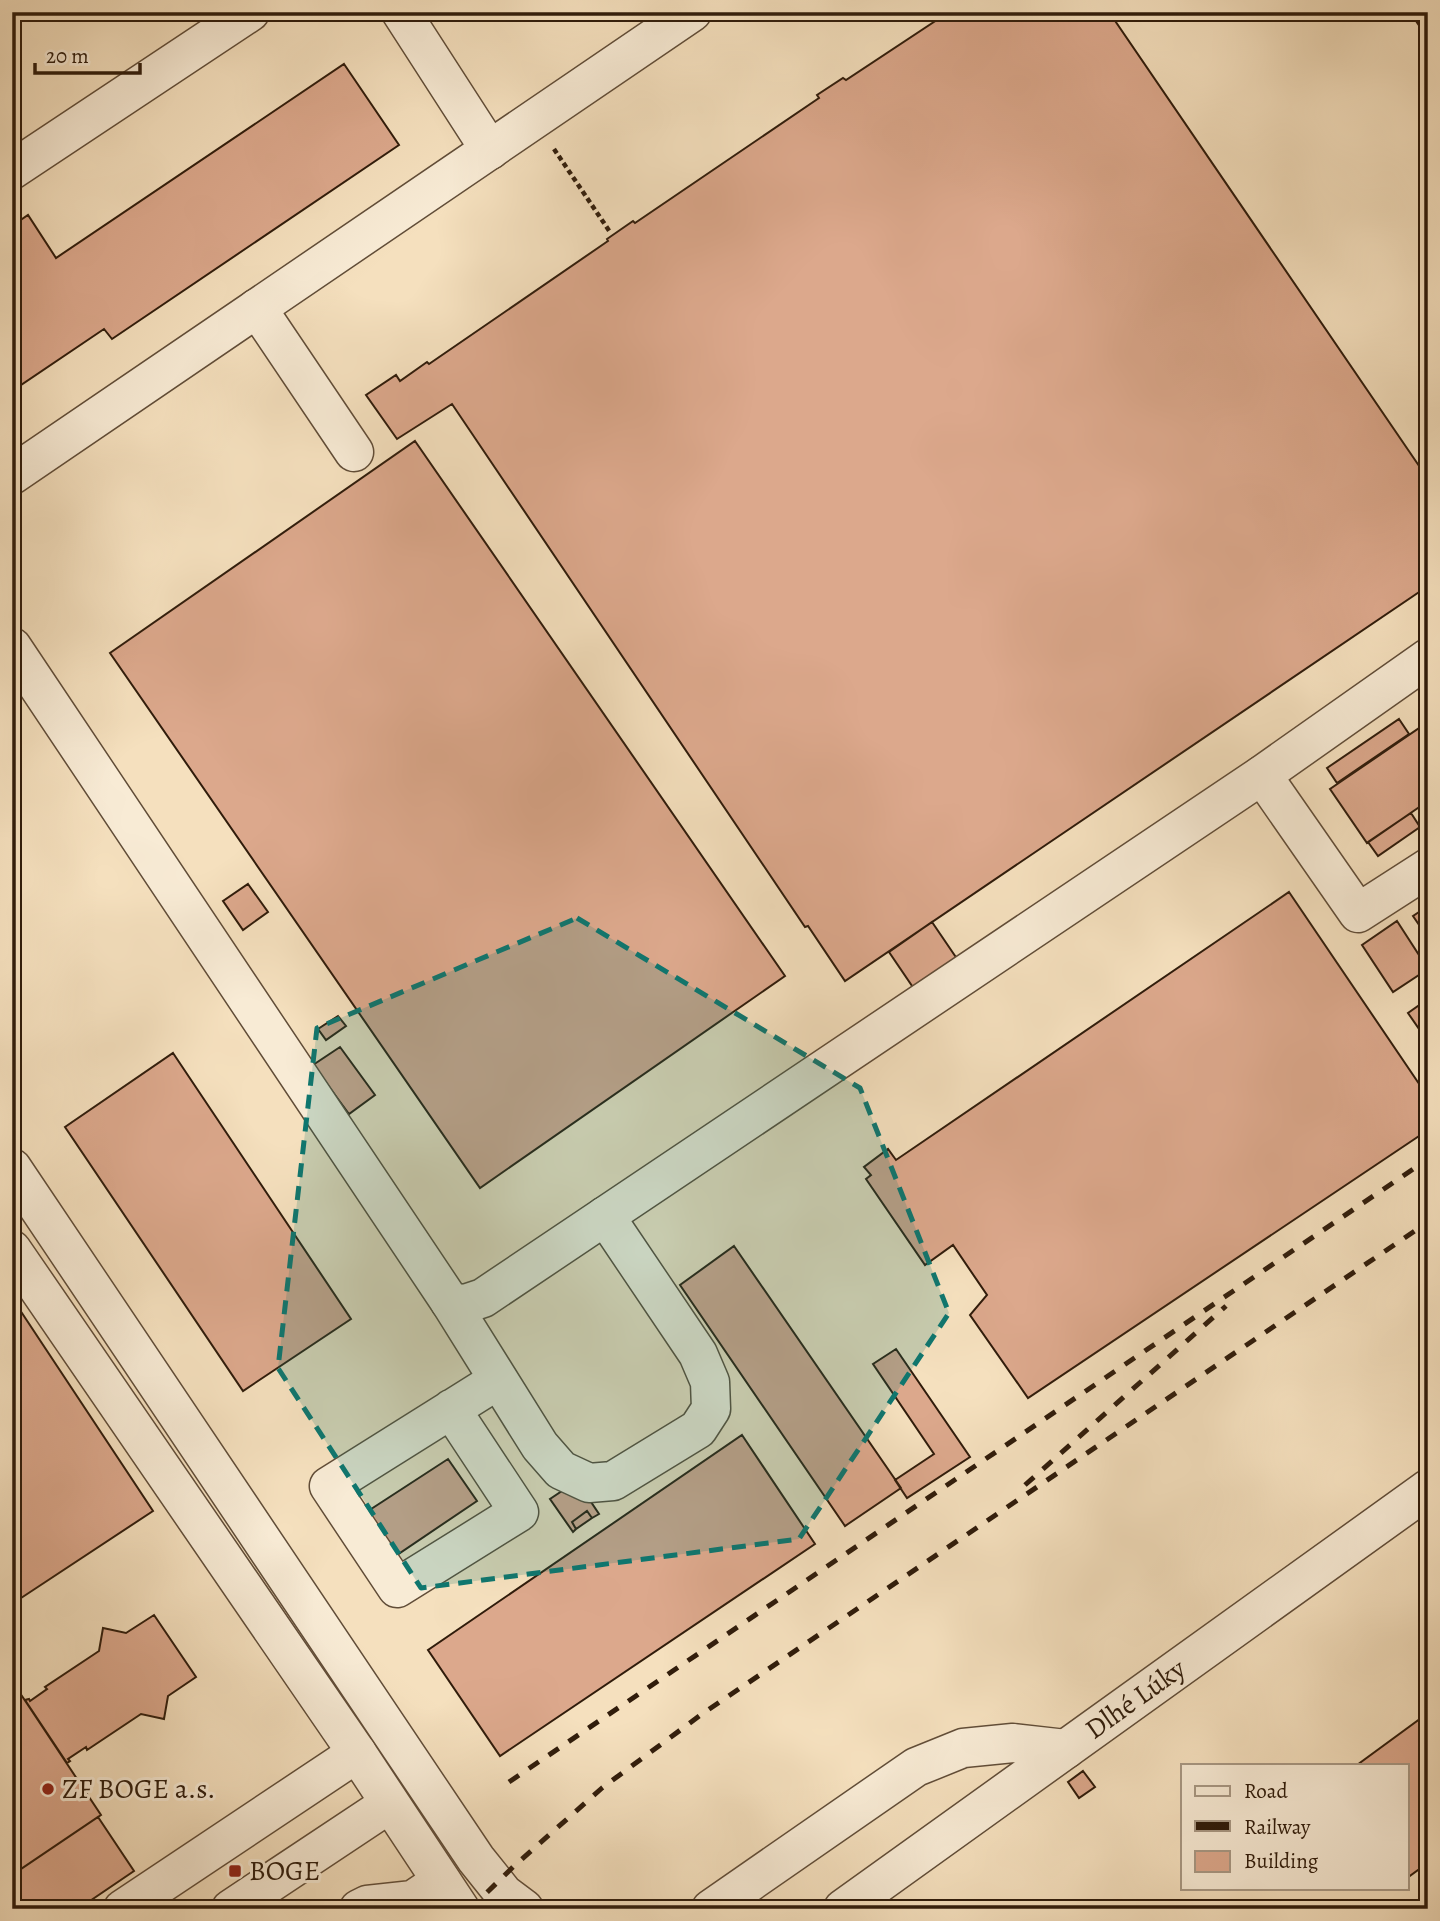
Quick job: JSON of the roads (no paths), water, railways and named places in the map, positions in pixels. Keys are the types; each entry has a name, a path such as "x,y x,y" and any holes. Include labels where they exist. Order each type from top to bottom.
{"lane":[{"path":"12,170 250,12"},
{"path":"401,12 490,150"},
{"path":"12,475 692,12"},
{"path":"257,308 354,452"},
{"path":"12,647 450,1302 540,1446 561,1470 589,1483 613,1481 698,1429 711,1409 710,1382 698,1354 605,1216"},
{"path":"450,1302 466,1304 482,1298 1262,775 1428,658"},
{"path":"1262,775 1358,913 1428,868"},
{"path":"12,1168 476,1859 504,1894 524,1909"},
{"path":"12,1250 357,1753 389,1804 430,1899 367,1905 359,1909"},
{"path":"451,1409 519,1512 397,1588 329,1486 451,1409 498,1380"},
{"name":"Dlhé Lúky","path":"843,1909 1428,1489"},
{"path":"711,1909 916,1768 962,1748 1013,1743 1066,1749"},
{"path":"123,1909 357,1753"},
{"path":"231,1909 389,1804"}],"railway":[{"path":"509,1782 1428,1159"},
{"path":"470,1909 602,1788 702,1714 1428,1222"},
{"path":"1025,1485 1226,1306"}],"place":[{"name":"ZF BOGE a.s.","path":"48,1789"},
{"name":"BOGE","path":"235,1871"}]}
